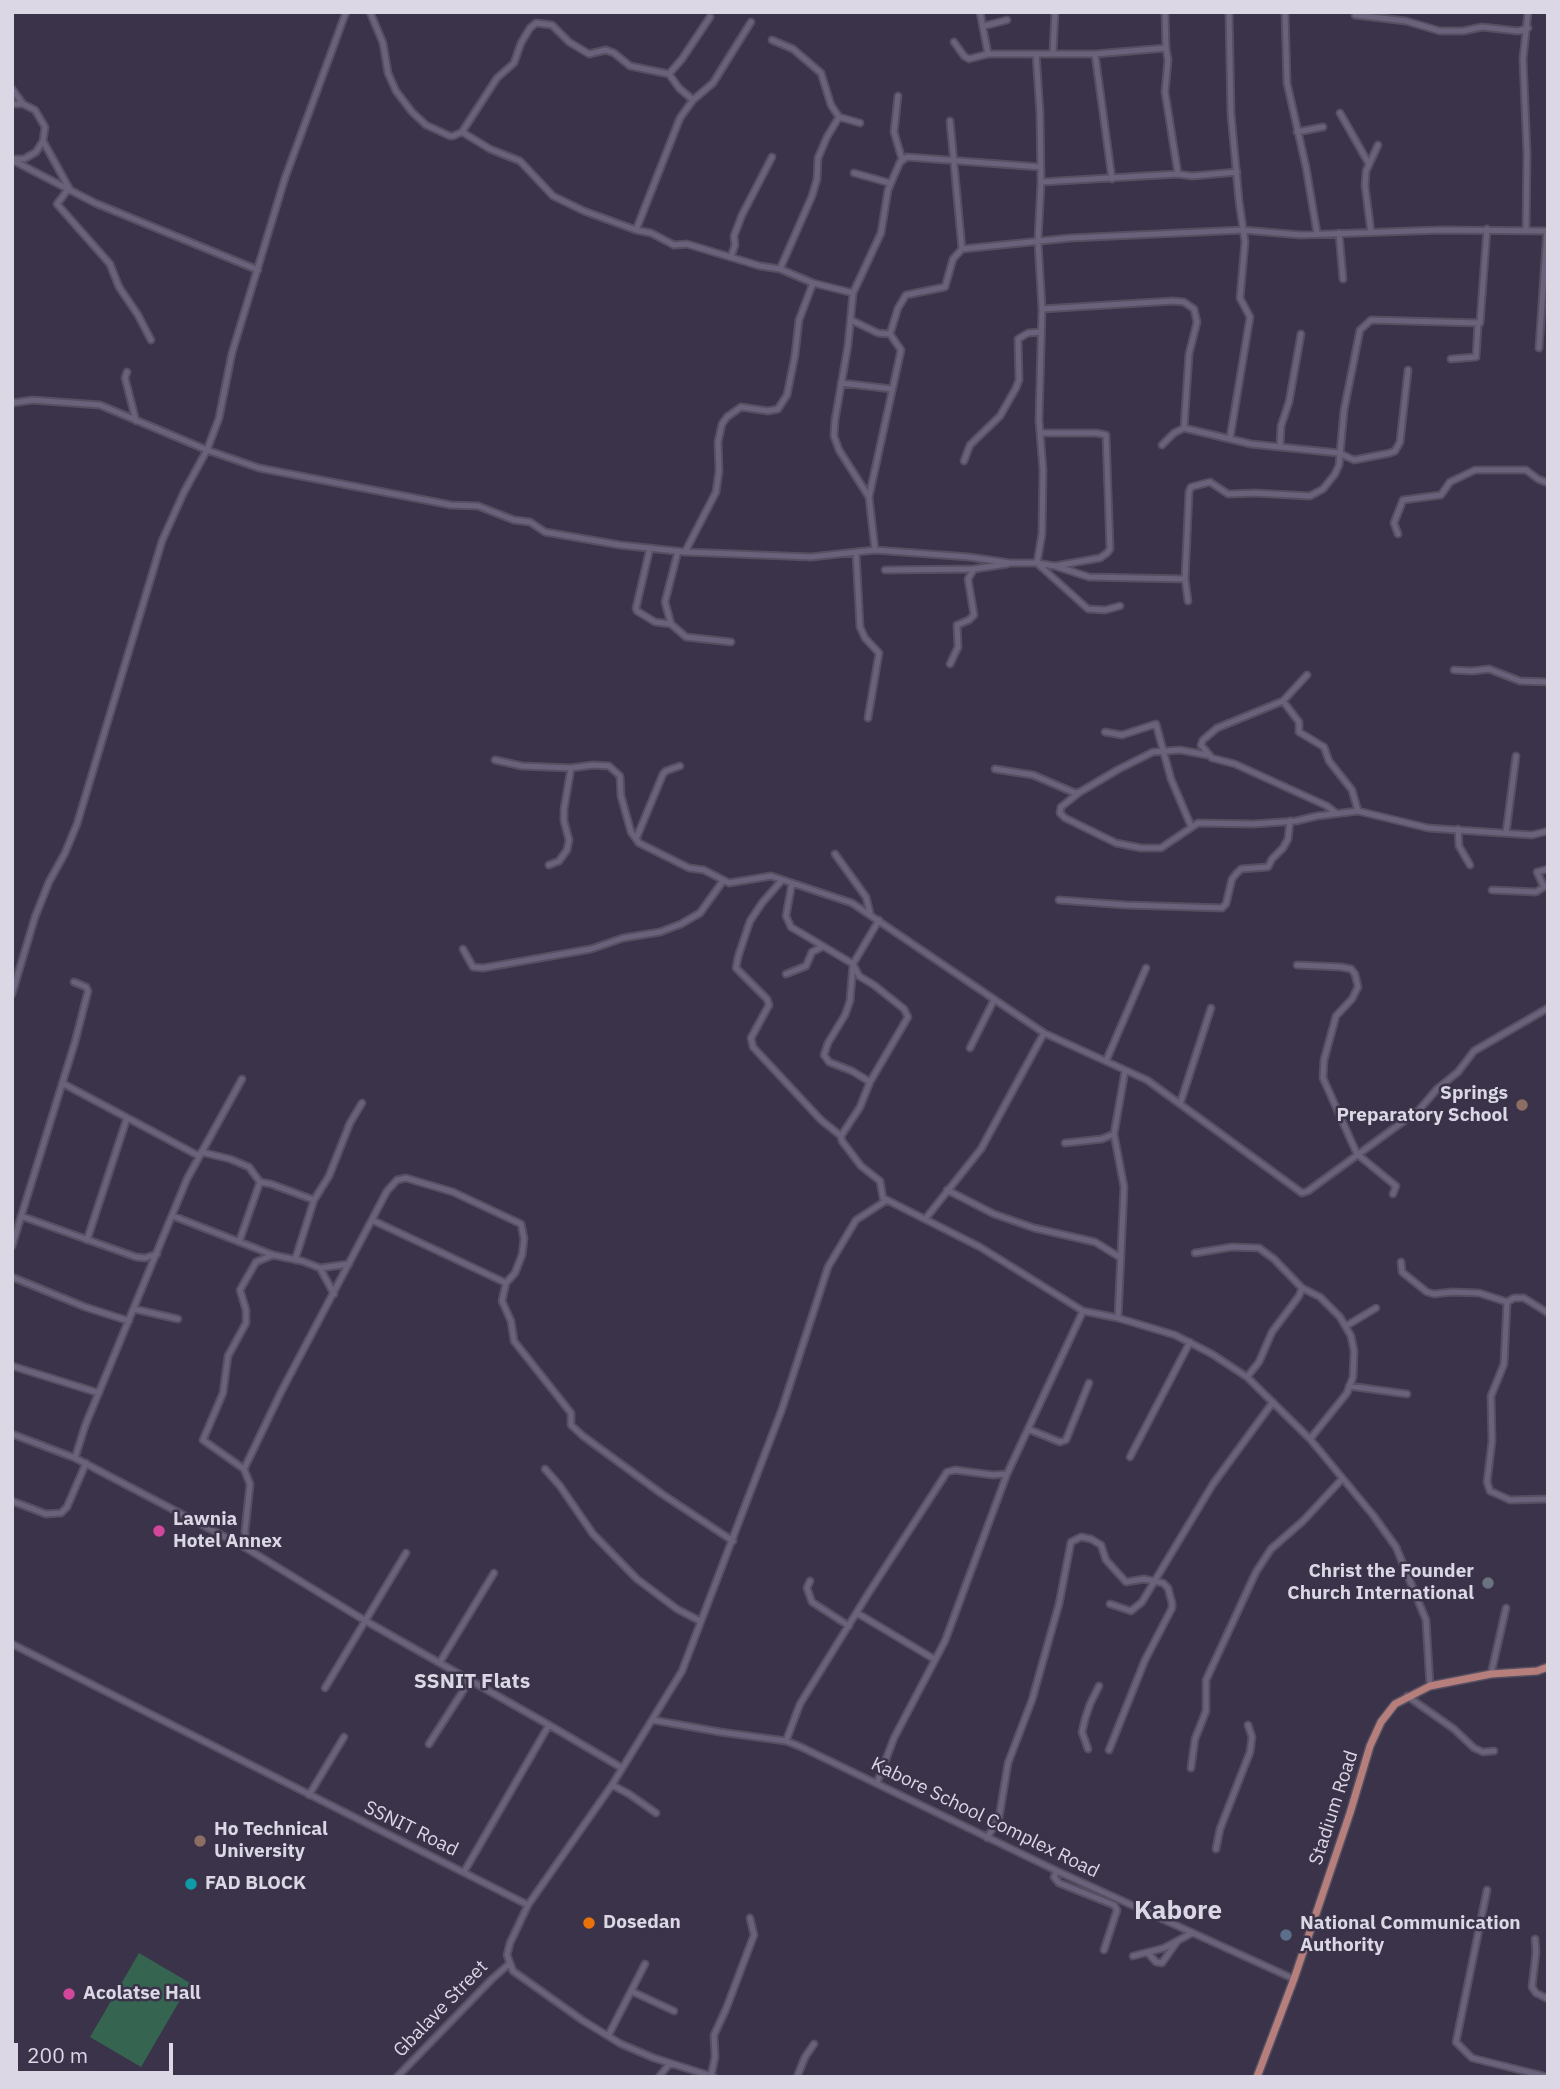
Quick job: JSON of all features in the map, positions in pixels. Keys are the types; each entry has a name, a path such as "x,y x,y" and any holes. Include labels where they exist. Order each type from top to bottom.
{"main road":[{"name":"Stadium Road","path":"1257,2077 1294,1979 1370,1746 1381,1722 1395,1704 1430,1686 1492,1674 1537,1671 1548,1667"}],"street":[{"path":"12,993 35,918 77,824 162,541 180,498 208,450 219,418 232,354 285,178 346,12"},
{"path":"370,12 383,43 388,73 396,90 412,112 426,125 453,136 461,131 496,78 514,62 521,43 536,23 552,25 569,43 589,54 606,50 631,66 669,74 679,89 693,100"},
{"path":"980,12 988,54"},
{"path":"1053,52 1055,12"},
{"path":"1166,12 1168,60 1165,92 1178,174"},
{"path":"1229,12 1231,114 1245,242 1240,298 1247,308 1250,327 1230,438"},
{"path":"1284,12 1287,83 1306,167 1317,233"},
{"path":"1525,231 1527,154 1523,59 1528,12"},
{"path":"1355,15 1406,21 1440,31 1463,31 1482,27 1518,32 1528,29"},
{"path":"669,74 710,17"},
{"path":"984,26 1007,19"},
{"path":"636,230 680,118 693,100 713,83 751,22"},
{"path":"772,40 793,48 821,73 831,105 839,117 860,124"},
{"path":"954,42 969,59 988,54 1095,54 1166,48"},
{"path":"1036,54 1040,113 1038,241 1042,309 1043,470 1042,534 1037,563"},
{"path":"1095,54 1112,179"},
{"path":"12,89 23,104"},
{"path":"869,497 850,471 834,436 853,293 881,233 890,183 902,159 894,132 898,96"},
{"path":"12,104 30,106 40,115 45,127 43,141 30,156 12,159"},
{"path":"1340,113 1347,121 1369,164"},
{"path":"780,269 812,196 817,179 818,158 839,117"},
{"path":"950,121 962,249"},
{"path":"1297,132 1323,127"},
{"path":"461,131 490,149 520,162 553,196 584,211 651,233 674,245 687,244 780,269 813,284 853,293"},
{"path":"43,141 69,188"},
{"path":"1371,232 1364,187 1366,171 1378,145"},
{"path":"731,257 735,245 734,236 742,215 772,158"},
{"path":"12,159 95,203 258,270"},
{"path":"902,159 954,159 1040,167"},
{"path":"1041,183 1237,172"},
{"path":"854,173 890,183"},
{"path":"69,188 57,204 110,264 119,287 138,315 150,340"},
{"path":"1451,359 1476,357 1487,229"},
{"path":"890,334 898,308 906,295 945,287 953,259 962,249 1038,241 1243,230 1301,235 1487,229 1548,231 1539,348"},
{"path":"1339,233 1343,279"},
{"path":"685,552 716,492 719,471 718,442 722,424 741,407 768,411 778,409 783,402 794,365 799,320 813,284"},
{"path":"1042,309 1173,301 1184,302 1194,309 1197,322 1189,354 1184,428"},
{"path":"851,320 878,332 890,334 901,350 869,497 875,550"},
{"path":"1188,601 1185,579 1191,487 1210,482 1228,494 1310,496 1323,489 1339,465 1353,355 1363,326 1371,320 1478,324"},
{"path":"964,461 970,445 1000,416 1016,388 1019,380 1018,339 1028,333 1041,332"},
{"path":"1280,446 1281,426 1289,402 1301,334"},
{"path":"1162,445 1174,433 1184,428 1251,444 1339,453 1358,460 1395,451 1399,442 1408,370"},
{"path":"127,372 125,378 136,421"},
{"path":"841,383 892,389"},
{"path":"12,403 32,400 100,405 259,468 451,505 478,506 514,520 530,522 545,532 556,535 685,552 811,557 875,550 1010,563 1037,563 1089,577 1185,579"},
{"path":"1041,433 1106,435 1110,549 1100,558 1055,566"},
{"path":"1398,534 1394,523 1403,500 1441,495 1450,482 1475,470 1526,470 1548,483"},
{"path":"650,548 637,611 655,622 671,624 686,637 731,642"},
{"path":"671,624 665,602 678,551"},
{"path":"856,553 860,627 865,638 879,653 868,718"},
{"path":"885,570 974,569 1010,563"},
{"path":"1037,563 1088,609 1105,610 1120,606"},
{"path":"950,664 958,647 957,625 970,620 974,615 968,579 974,569"},
{"path":"1454,670 1489,669 1520,681 1548,682"},
{"path":"1208,755 1201,744 1212,732 1283,701 1307,675"},
{"path":"1283,701 1299,722 1299,732 1324,747 1329,761 1352,790 1359,811"},
{"path":"1105,732 1122,735 1154,723 1177,796 1191,826"},
{"path":"1336,813 1327,806 1235,764 1180,750 1153,752 1119,769 1080,792 1061,807 1060,813 1116,843 1141,848 1161,848 1198,823 1253,824 1359,811 1428,828 1532,835 1548,831"},
{"path":"1506,833 1516,756"},
{"path":"495,760 522,766 609,766 620,776 621,796 631,832 639,843 673,861 689,868 704,870 723,881 735,883 771,876 852,903 1044,1033 1147,1080 1302,1193 1419,1110 1437,1089 1458,1072 1474,1051 1548,1009"},
{"path":"636,839 663,774 680,766"},
{"path":"549,865 559,862 569,841 564,809 570,768"},
{"path":"995,769 1033,775 1069,792 1080,792"},
{"path":"1059,900 1222,908 1226,904 1236,873 1241,869 1268,867 1283,848 1288,839 1290,821"},
{"path":"1458,829 1459,846 1470,865"},
{"path":"835,854 866,897 870,914"},
{"path":"1492,890 1536,892 1544,887 1537,872 1548,869"},
{"path":"782,880 750,921 736,968 769,1005 751,1038 753,1047 821,1120 841,1136 861,1166 880,1181 883,1198 980,1247 1083,1311 1118,1318 1190,1342 1247,1377 1310,1439 1396,1547 1426,1620 1430,1686"},
{"path":"463,949 473,967 495,967 591,949 623,938 660,932 700,913 723,881"},
{"path":"792,883 786,916 791,927 853,964 859,976 904,1009 908,1017 870,1082 860,1107 841,1136"},
{"path":"870,1082 829,1062 824,1055 850,1000 853,964 879,920"},
{"path":"786,974 806,965 812,952 822,947"},
{"path":"1297,965 1341,967 1351,969 1355,974 1358,987 1352,999 1336,1016 1323,1078 1357,1154 1396,1186 1393,1194"},
{"path":"1106,1060 1146,968"},
{"path":"12,1246 88,991 86,987 74,982"},
{"path":"970,1048 994,1000"},
{"path":"1180,1104 1211,1008"},
{"path":"926,1218 981,1149 1044,1033"},
{"path":"1118,1318 1124,1187 1114,1134 1125,1071"},
{"path":"75,1458 99,1393 200,1154 242,1079"},
{"path":"62,1083 200,1154 230,1159 250,1167 260,1182 314,1200"},
{"path":"295,1260 314,1200 329,1176 350,1123 362,1103"},
{"path":"87,1240 127,1118"},
{"path":"1065,1143 1102,1139 1114,1134"},
{"path":"244,1469 281,1392 387,1191 397,1181 406,1178 453,1192 521,1224 524,1239 522,1255 515,1273 506,1283 502,1301 511,1321 514,1341 571,1413 571,1425 662,1494 733,1541"},
{"path":"239,1242 260,1182"},
{"path":"947,1190 993,1214 1034,1228 1095,1242 1121,1258"},
{"path":"750,1918 754,1935 714,2035 713,2076 642,2054 608,2036 522,1978 509,1964 507,1955 528,1905 611,1785 682,1671 782,1409 828,1267 856,1220 887,1200"},
{"path":"21,1216 141,1258 157,1254"},
{"path":"173,1216 273,1255 320,1268 349,1264"},
{"path":"372,1220 506,1283"},
{"path":"1195,1253 1232,1247 1258,1248 1274,1259 1302,1288 1330,1306 1346,1326 1354,1352 1353,1377 1347,1393 1310,1439"},
{"path":"246,1548 245,1531 250,1490 244,1469 203,1440 223,1393 228,1356 246,1323 246,1310 240,1290 256,1262 273,1255"},
{"path":"1401,1262 1402,1272 1427,1292 1479,1293 1507,1303"},
{"path":"320,1268 334,1294"},
{"path":"12,1277 85,1307 129,1321"},
{"path":"1247,1377 1263,1355 1272,1332 1302,1288"},
{"path":"1507,1303 1514,1298 1524,1298 1548,1313"},
{"path":"1507,1303 1504,1364 1491,1395 1492,1441 1487,1482 1490,1491 1510,1500 1548,1499"},
{"path":"1346,1326 1377,1308"},
{"path":"134,1309 178,1319"},
{"path":"877,1783 894,1738 945,1642 1007,1474 1083,1311"},
{"path":"1130,1457 1190,1342"},
{"path":"12,1366 99,1393"},
{"path":"1028,1429 1059,1443 1066,1440 1089,1383"},
{"path":"1349,1386 1407,1394"},
{"path":"1110,1604 1131,1611 1142,1602 1213,1484 1273,1402"},
{"path":"12,1434 86,1463 246,1548 622,1768"},
{"path":"12,1500 46,1514 61,1513 67,1507 86,1463"},
{"path":"545,1469 593,1534 637,1579 677,1609 700,1622"},
{"path":"786,1741 800,1704 947,1472 955,1470 1007,1474"},
{"path":"1191,1768 1195,1739 1206,1711 1206,1680 1255,1572 1271,1549 1303,1521 1342,1479"},
{"path":"987,1838 999,1818 1008,1763 1035,1689 1059,1604 1071,1542 1081,1538 1091,1539 1101,1545 1106,1560 1126,1582 1157,1580 1168,1588 1172,1608 1145,1660 1109,1750"},
{"path":"325,1688 405,1553"},
{"path":"440,1662 494,1573"},
{"path":"810,1581 807,1588 812,1602 849,1626"},
{"path":"1492,1674 1506,1608"},
{"path":"857,1613 934,1659"},
{"name":"SSNIT Road","path":"12,1644 528,1905"},
{"path":"1537,1671 1548,1673"},
{"path":"429,1745 470,1680"},
{"path":"1088,1749 1083,1731 1085,1719 1099,1686"},
{"path":"1407,1696 1454,1729 1474,1748 1483,1752 1494,1751"},
{"name":"Kabore School Complex Road","path":"653,1720 786,1741 1057,1871 1294,1979"},
{"path":"464,1872 549,1725"},
{"path":"1216,1849 1220,1829 1250,1752 1252,1737 1248,1725"},
{"path":"309,1795 344,1737"},
{"path":"611,1785 656,1813"},
{"path":"1057,1871 1054,1877 1059,1882 1114,1905 1116,1910 1104,1950"},
{"path":"1487,1890 1455,2042 1472,2058 1548,2077"},
{"path":"1133,1956 1149,1953 1192,1933"},
{"path":"1535,1939 1532,1987 1536,1993 1548,1999"},
{"path":"1149,1953 1156,1962 1162,1963 1178,1940"},
{"name":"Gbalave Street","path":"397,2077 509,1964"},
{"path":"608,2036 645,1964"},
{"path":"631,1991 674,2011"},
{"path":"797,2077 814,2044"},
{"path":"659,2077 670,2063"}],"green space":[{"path":"139,1953 190,1983 141,2067 90,2037"}],"place":[{"name":"Springs Preparatory School","path":"1522,1105"},
{"name":"Lawnia Hotel Annex","path":"159,1531"},
{"name":"Christ the Founder Church International","path":"1488,1583"},
{"name":"Ho Technical University","path":"200,1841"},
{"name":"FAD BLOCK","path":"191,1884"},
{"name":"Dosedan","path":"589,1923"},
{"name":"National Communication Authority","path":"1286,1935"},
{"name":"Acolatse Hall","path":"69,1994"}],"district":[{"name":"SSNIT Flats","path":"472,1682"},
{"name":"Kabore","path":"1178,1911"}]}
